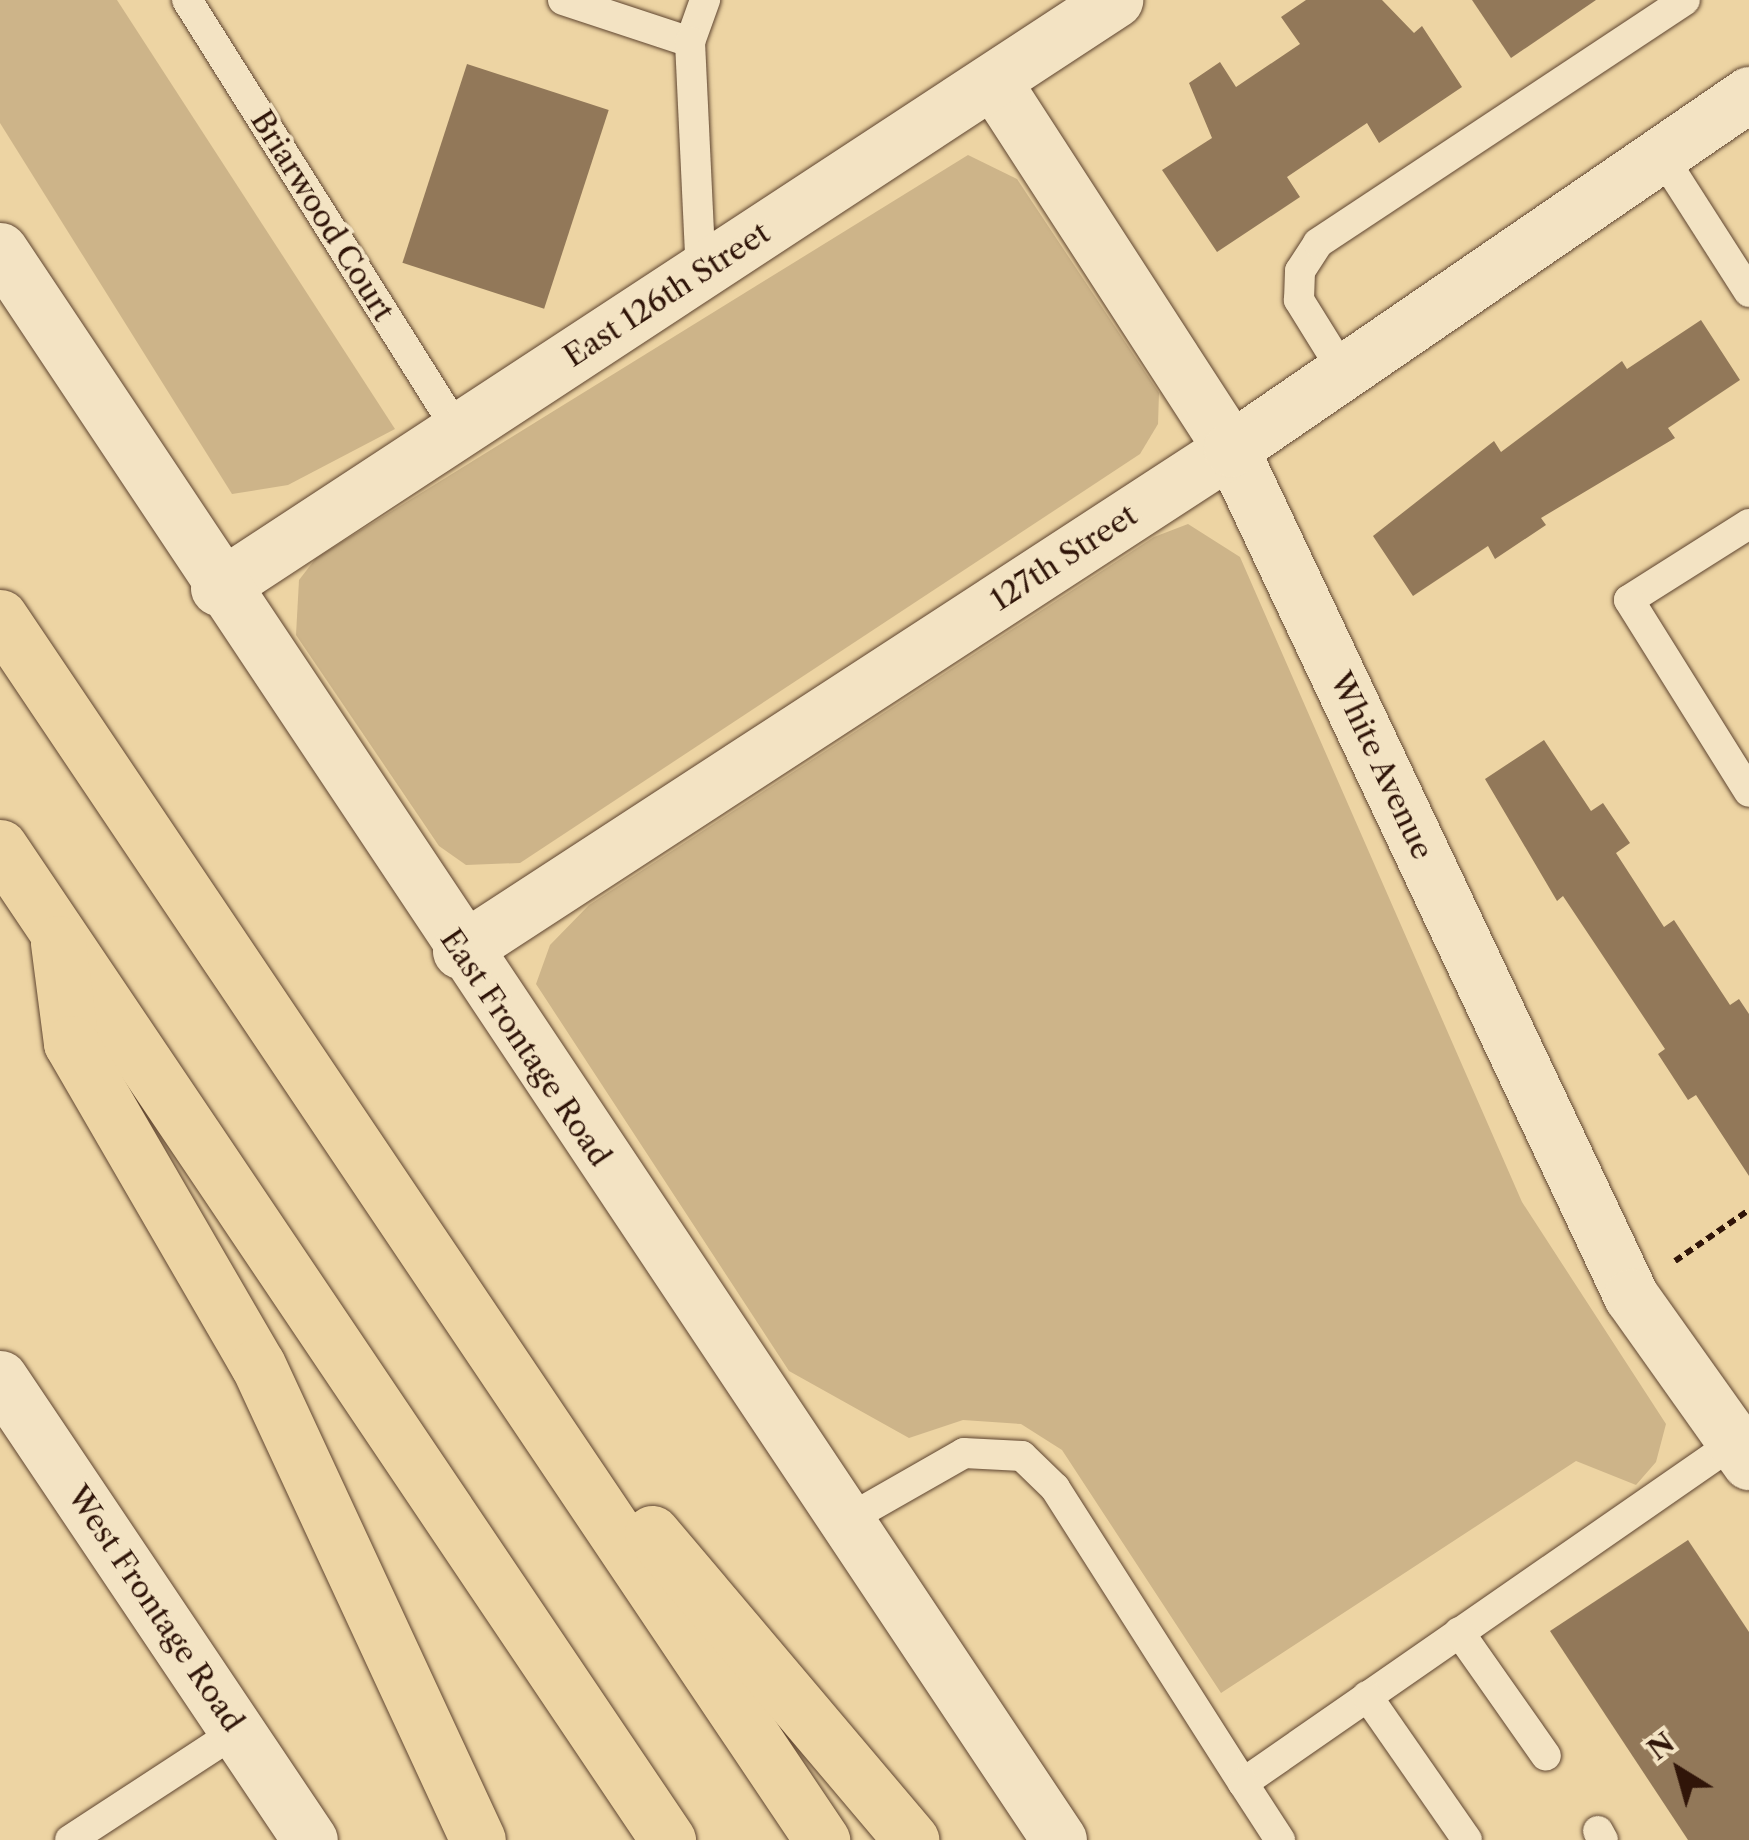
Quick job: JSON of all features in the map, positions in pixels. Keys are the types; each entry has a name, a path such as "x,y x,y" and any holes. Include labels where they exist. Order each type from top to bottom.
{"highway":[{"path":"0,617 822,1840"},
{"path":"0,847 668,1840"},
{"path":"57,930 70,1043 258,1365 478,1840"},
{"path":"562,1453 609,1483 912,1840"}],"street":[{"name":"East 126th Street","path":"218,588 1115,0"},
{"name":"White Avenue","path":"992,81 1231,449 1631,1296 1742,1452"},
{"name":"127th Street","path":"460,952 1231,449 1749,94"},
{"name":"East Frontage Road","path":"0,250 460,952 1058,1840"},
{"name":"West Frontage Road","path":"0,1378 310,1840"}],"lane":[{"name":"Briarwood Court","path":"187,0 458,431"},
{"path":"563,0 690,42"},
{"path":"701,272 690,42 704,0"},
{"path":"1343,371 1298,300 1300,271 1318,243 1685,0"},
{"path":"1660,153 1749,292"},
{"path":"1749,524 1628,600 1749,792"},
{"path":"1242,1782 1459,1632 1742,1452"},
{"path":"845,1521 964,1454 1022,1456 1056,1488 1280,1840"},
{"path":"1459,1632 1546,1756"},
{"path":"1367,1696 1467,1840"},
{"path":"84,1836 237,1731"}],"path":[{"path":"1631,1296 1749,1210"}],"shaded area":[{"path":"0,0 117,0 395,429 288,485 232,494 0,123"},
{"path":"968,155 1017,179 1159,393 1158,424 1140,454 520,863 466,865 439,846 296,635 299,580 316,558"},
{"path":"1188,524 1240,557 1522,1202 1666,1424 1656,1462 1636,1485 1576,1461 1221,1693 1062,1450 1021,1424 963,1420 909,1438 789,1371 536,984 550,945 589,905 1154,537"}],"building":[{"path":"1306,0 1382,0 1414,33 1422,26 1462,87 1379,143 1367,123 1287,177 1300,197 1217,252 1162,170 1212,138 1189,83 1220,62 1236,87 1300,44 1281,17"},
{"path":"1472,0 1596,0 1511,58"},
{"path":"467,64 609,110 544,309 402,263"},
{"path":"1701,320 1740,380 1668,428 1675,438 1541,518 1546,525 1495,559 1488,546 1413,596 1373,536 1494,441 1501,452 1622,361 1627,369"},
{"path":"1544,740 1591,811 1603,803 1630,843 1616,853 1664,927 1674,920 1730,1005 1739,999 1749,1014 1749,1176 1696,1095 1688,1100 1658,1054 1665,1049 1563,896 1557,901 1485,779"},
{"path":"1688,1540 1749,1632 1749,1840 1688,1840 1550,1631"}]}
